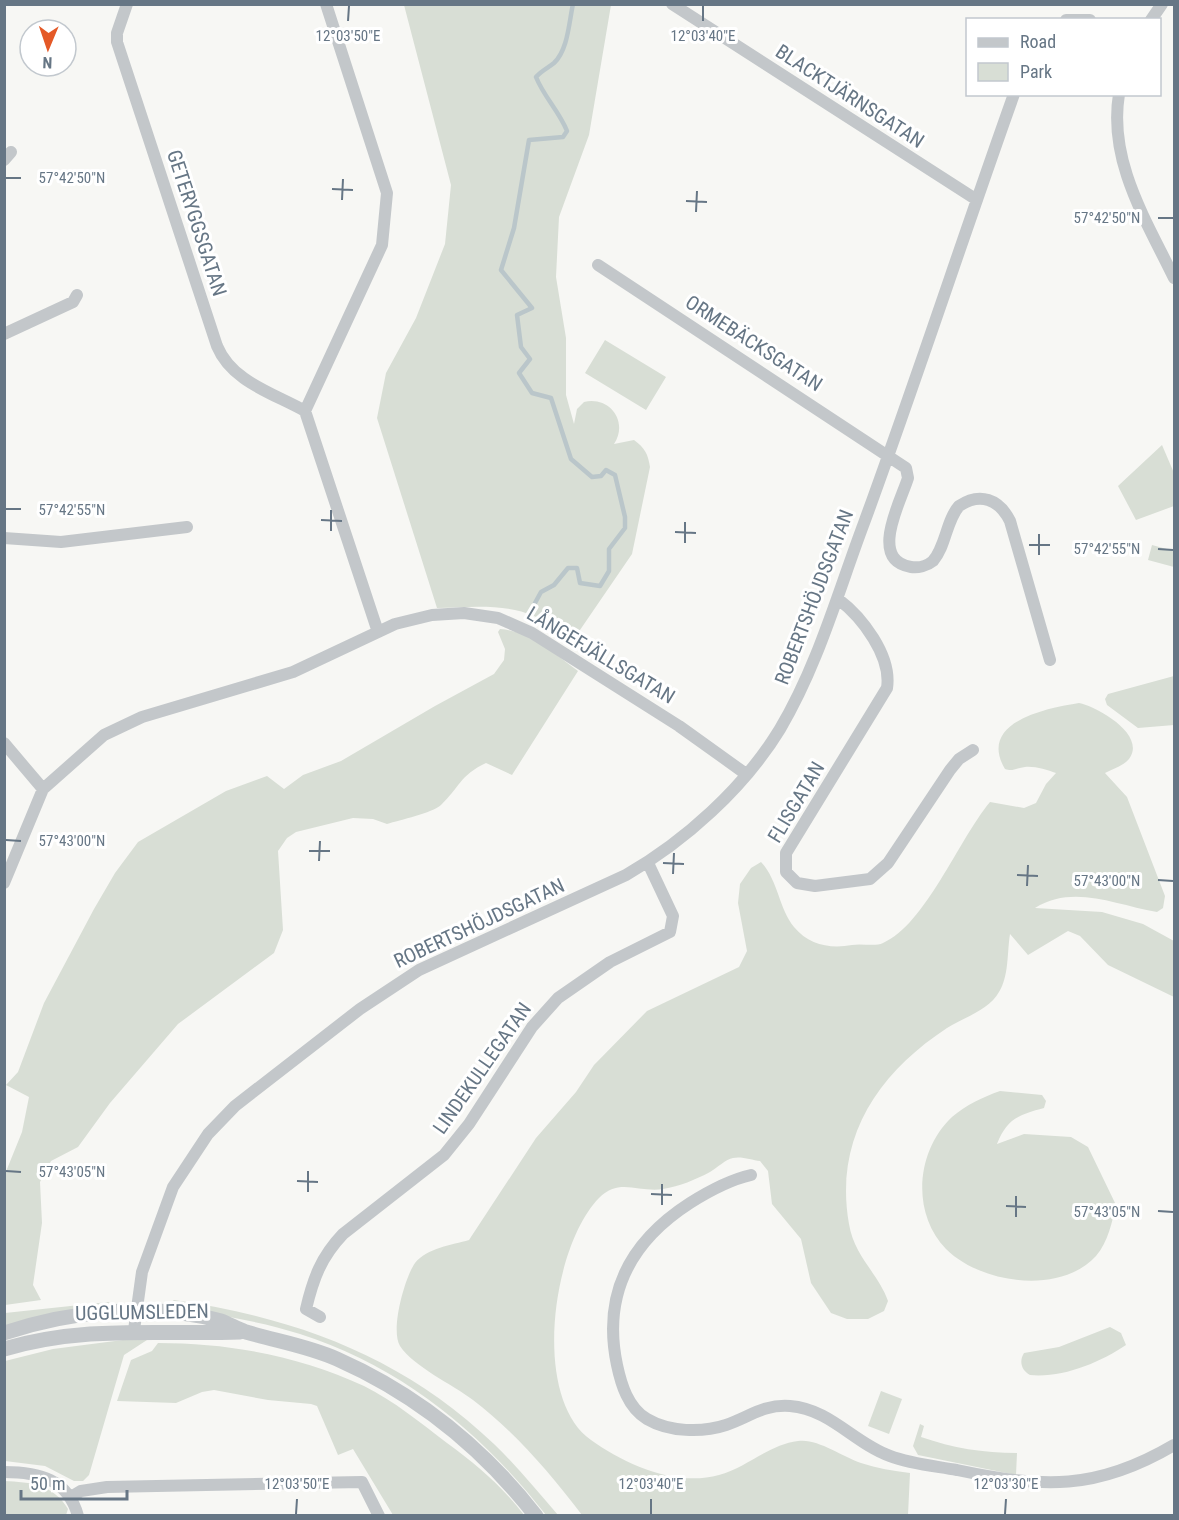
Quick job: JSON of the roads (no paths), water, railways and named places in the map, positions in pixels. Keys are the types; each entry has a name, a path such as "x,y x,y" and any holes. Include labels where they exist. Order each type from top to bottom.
{"street":[{"name":"GETERYGGSGATAN","path":"127,4 117,33 117,42 221,356 240,377 305,411"},
{"path":"326,4 387,193 387,208 382,245 305,411 378,632"},
{"name":"BLACKTJÄRNSGATAN","path":"672,4 977,200"},
{"path":"1152,18 1162,4"},
{"name":"ROBERTSHÖJDSGATAN","path":"134,1330 142,1272 170,1195 204,1139 235,1106 360,1009 419,970 616,880 648,862 716,805 746,774 780,729 791,709 838,599 1013,96"},
{"path":"1119,96 1118,142 1122,163 1130,186 1174,278"},
{"name":"ORMEBÄCKSGATAN","path":"598,265 889,455 908,472 889,537 891,552 909,566 929,564 938,551 959,506 979,498 996,502 1010,521 1050,660"},
{"path":"4,334 73,302 77,295"},
{"path":"4,538 61,542 187,527"},
{"name":"FLISGATAN","path":"838,599 868,627 888,672 887,688 786,853 784,865 791,878 797,883 815,886 870,879 888,863 954,765 973,750"},
{"name":"LÅNGEFJÄLLSGATAN","path":"43,789 89,746 122,725 293,672 395,624 432,615 464,613 498,618 515,625 679,726 746,774"},
{"path":"4,743 43,789 4,883"},
{"name":"LINDEKULLEGATAN","path":"320,1317 306,1309 314,1277 330,1247 343,1234 418,1178 456,1142 532,1027 558,998 610,962 670,932 673,916 648,862"},
{"path":"751,1175 727,1182 678,1210 644,1241 626,1269 616,1303 616,1359 622,1385 630,1402 648,1420 669,1427 700,1429 727,1425 767,1407 807,1409 825,1416 890,1456 1000,1479 1044,1484 1077,1482 1115,1473 1148,1461 1174,1445"},
{"name":"UGGLUMSLEDEN","path":"4,1333 60,1319 135,1312 177,1314 221,1322 245,1332 336,1359 399,1391 431,1413 488,1459 536,1515"},
{"name":"UGGLUMSLEDEN","path":"4,1348 66,1334 134,1330 245,1332"},
{"path":"4,1472 41,1475 62,1486 71,1497 78,1515"},
{"path":"71,1497 81,1491 107,1486 362,1482 379,1515"}],"waterway":[{"path":"535,603 541,592 554,585 568,568 577,568 580,583 600,586 609,571 609,549 625,528 625,517 615,475 606,470 601,476 592,477 571,459 551,398 532,393 519,373 530,359 521,347 517,315 532,308 501,270 514,228 529,140 563,137 567,131 536,77 559,57 567,35 573,4"}]}
